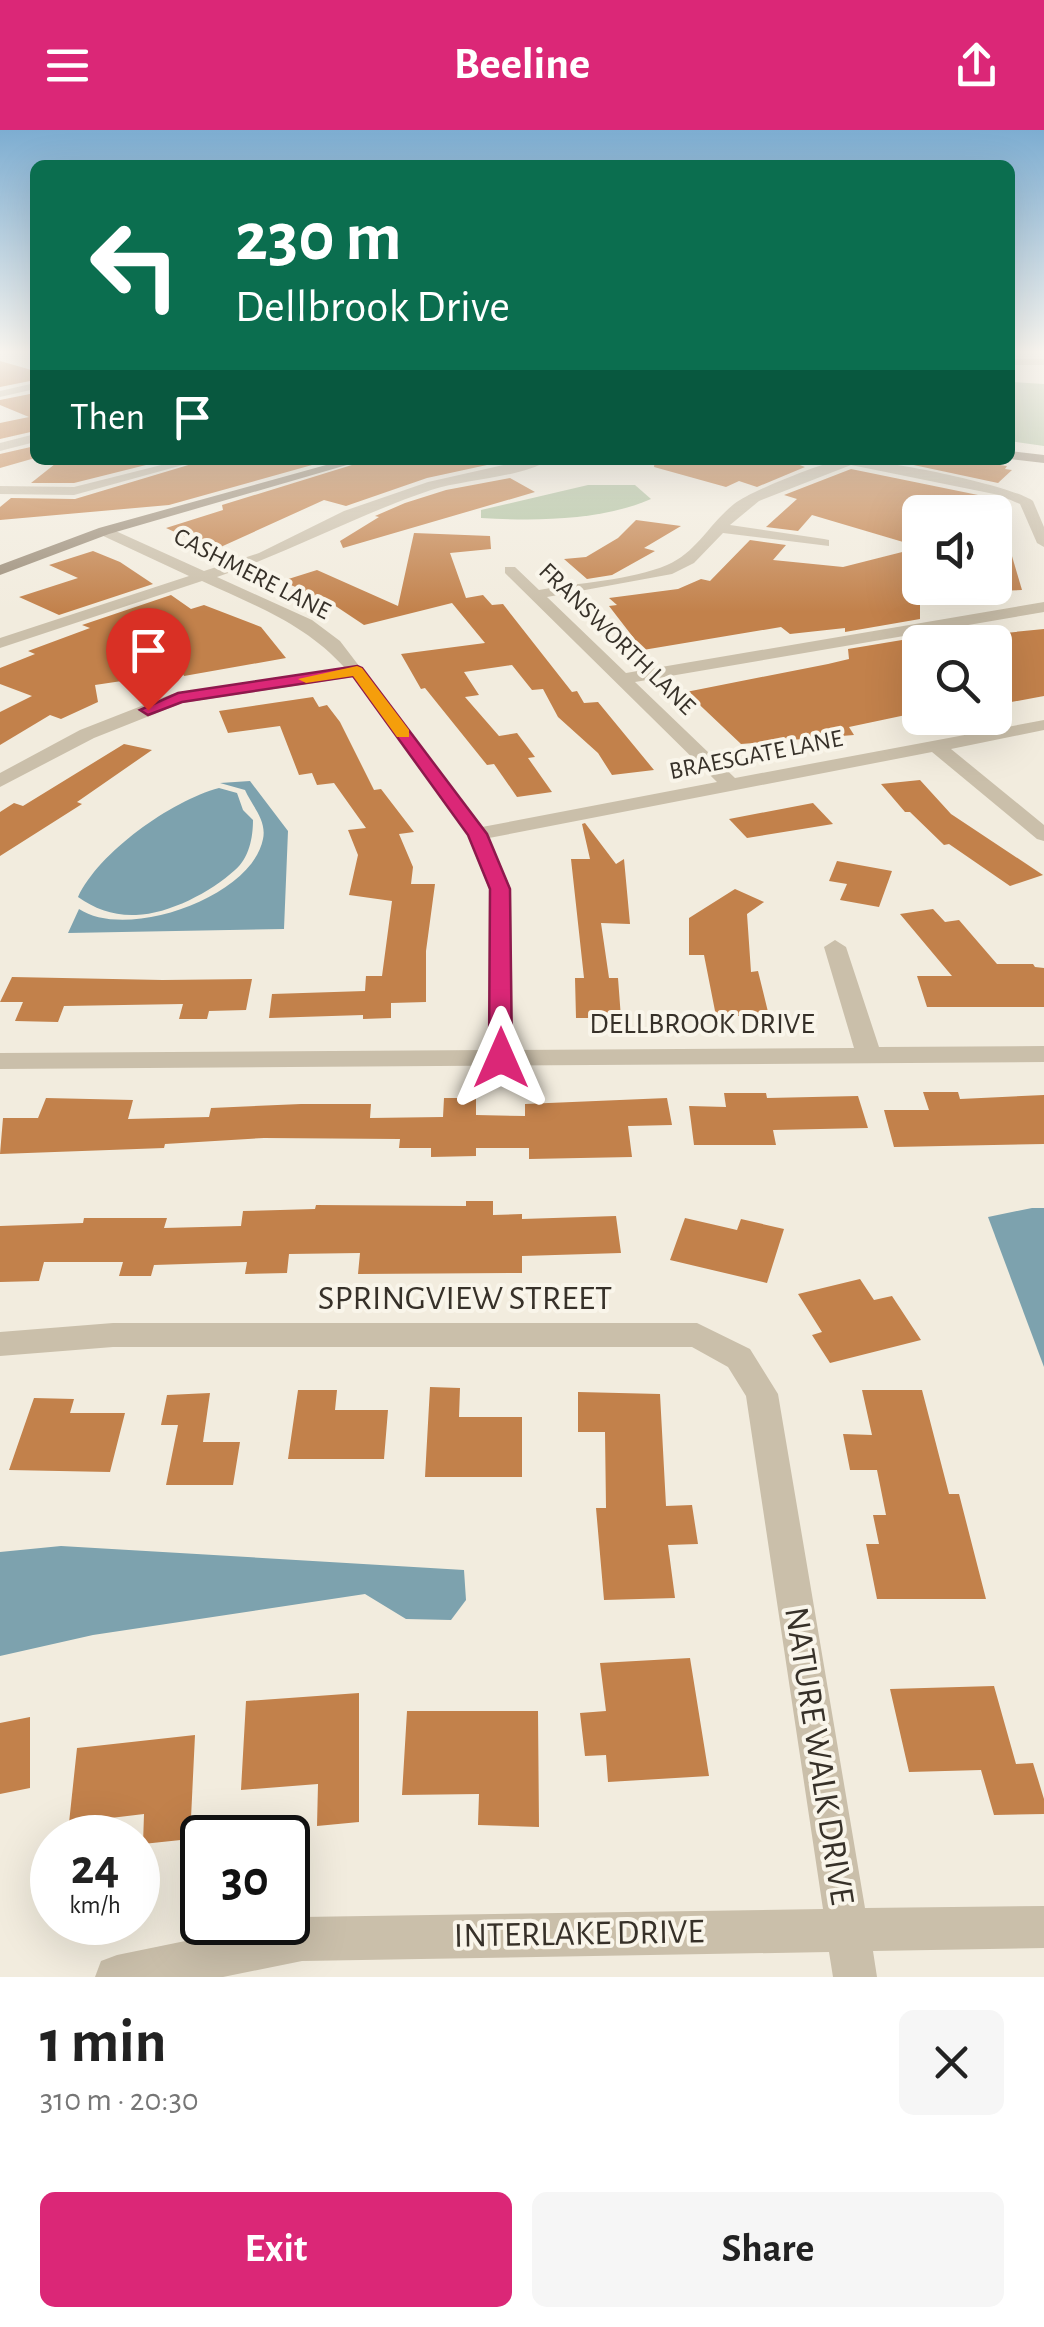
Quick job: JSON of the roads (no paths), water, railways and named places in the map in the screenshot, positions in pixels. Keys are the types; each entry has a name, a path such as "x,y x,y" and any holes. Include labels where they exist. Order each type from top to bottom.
{"street":[{"path":"0,446 30,439"},
{"path":"1015,453 1044,457"},
{"path":"0,490 30,496 68,494 176,465"},
{"path":"0,570 104,531 340,465"},
{"path":"0,642 264,556 349,514 433,485 521,465"},
{"path":"536,594 667,572 689,560 754,498 836,465"},
{"path":"872,465 1003,492 1026,502 1044,543"},
{"path":"720,528 824,542"},
{"name":"CASHMERE LANE","path":"104,531 306,623 334,645 357,671 477,834 500,889 501,1058"},
{"name":"FRANSWORTH LANE","path":"510,570 732,786"},
{"path":"622,679 1044,607"},
{"path":"0,781 87,734 178,698 357,671"},
{"name":"BRAESGATE LANE","path":"477,834 1044,726"},
{"path":"936,746 1044,835"},
{"path":"836,946 868,1056"},
{"name":"DELLBROOK DRIVE","path":"0,1061 1044,1054"},
{"name":"SPRINGVIEW STREET","path":"0,1344 113,1335 696,1335 739,1358 762,1394 784,1536"},
{"name":"NATURE WALK DRIVE","path":"784,1536 854,1977"},
{"name":"INTERLAKE DRIVE","path":"118,1977 302,1939 1044,1927"}],"water":[{"path":"250,781 288,831 284,929 68,933 79,909 100,918 155,916 185,908 236,879 254,860 263,839 263,826 245,790 220,783"},
{"path":"219,788 237,793 243,810 253,820 247,854 225,878 202,894 149,914 112,913 78,897 102,863 138,830 180,804"},
{"path":"1044,1208 1044,1367 988,1217"},
{"path":"61,1546 464,1570 466,1600 451,1620 406,1619 365,1594 93,1635 0,1656 0,1552"}]}
